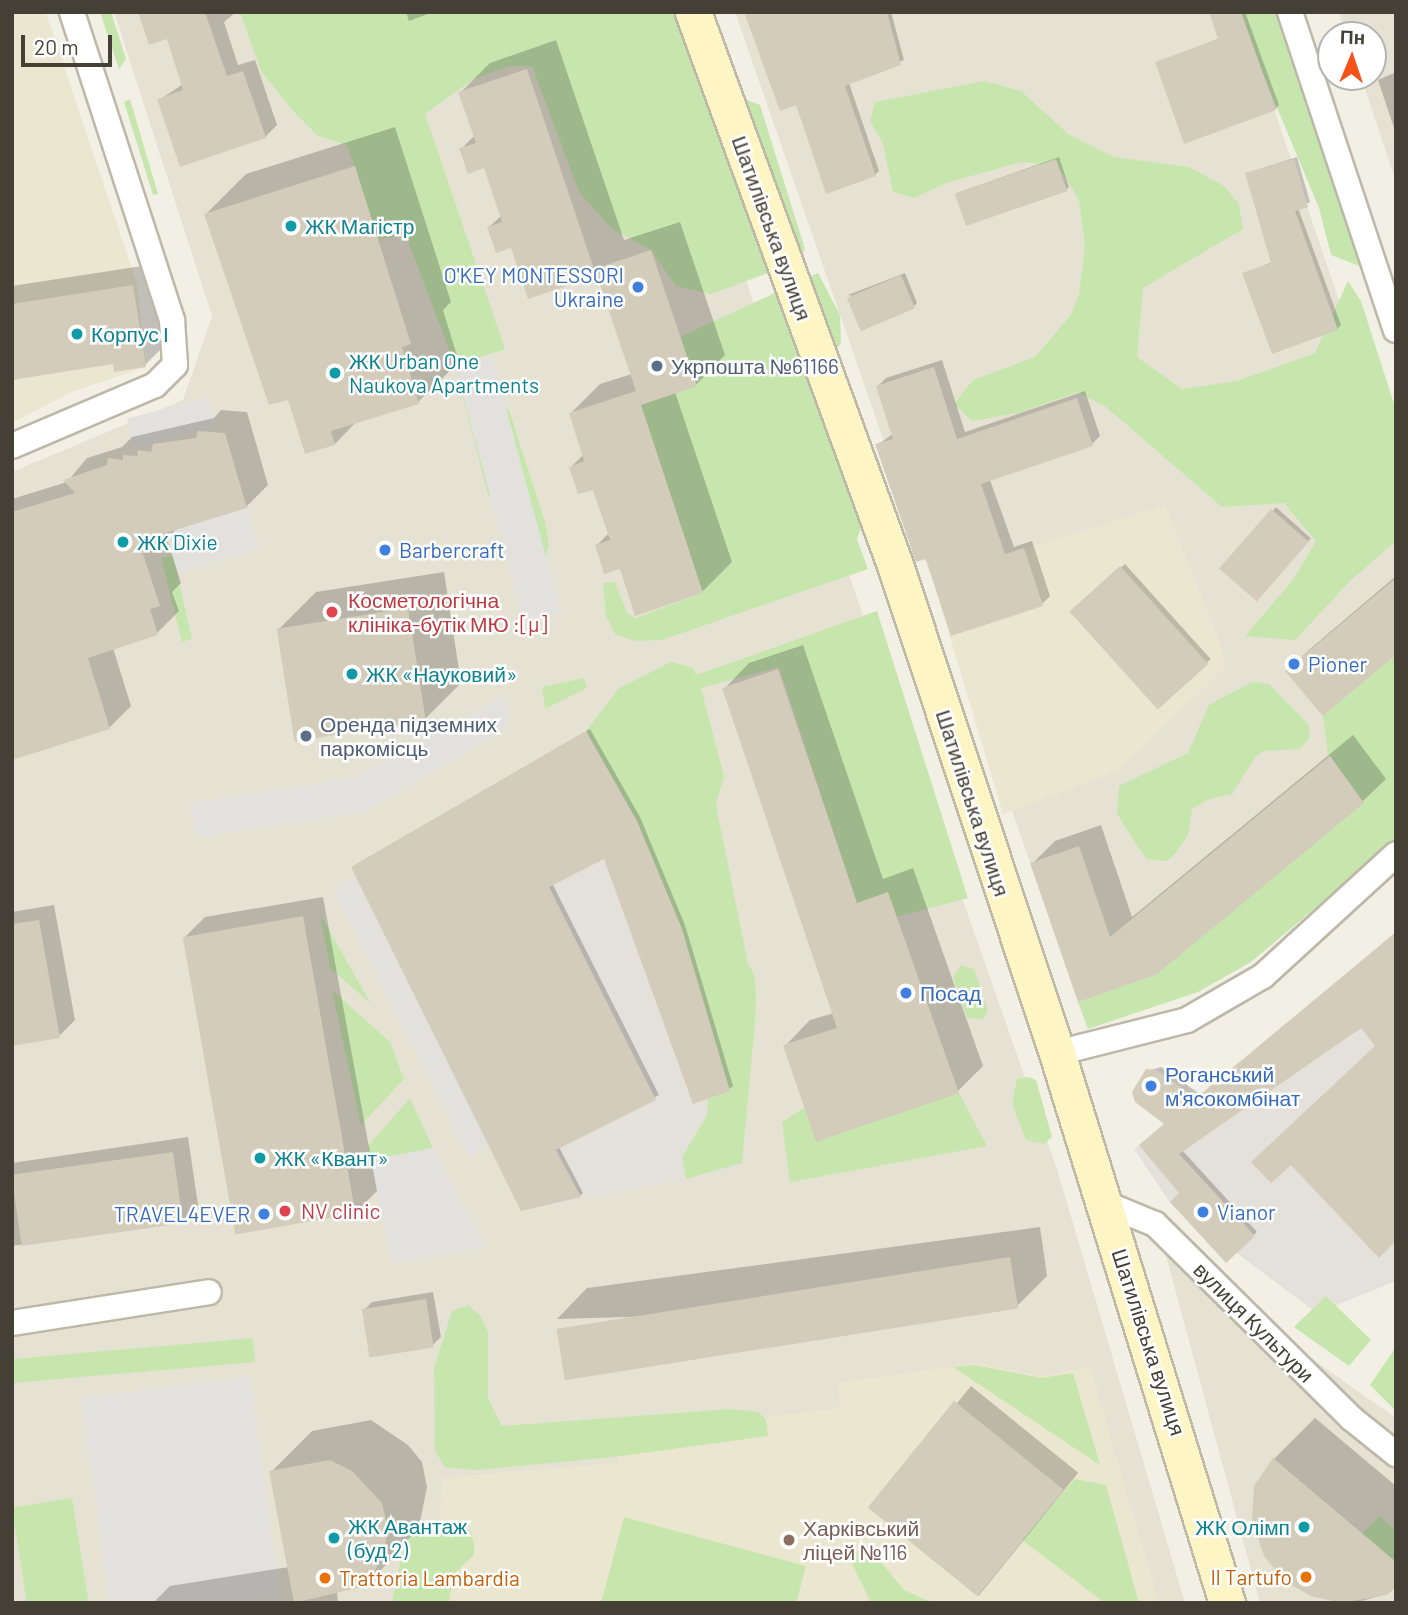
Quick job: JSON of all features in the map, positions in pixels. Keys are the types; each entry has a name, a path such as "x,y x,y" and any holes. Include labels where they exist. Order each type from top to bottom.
{"street":[{"path":"12,446 155,385 175,365 172,320 72,12"},
{"name":"Шатилівська вулиця","path":"693,12 895,565 1057,1053 1227,1603"},
{"path":"1290,12 1396,330"},
{"path":"1057,1053 1187,1020 1263,976 1396,854"},
{"name":"вулиця Культури","path":"1104,1203 1155,1224 1351,1418 1396,1454"},
{"path":"12,1323 209,1292"}],"shaded area":[{"path":"12,12 45,12 52,30 137,284 146,367 74,391 12,423"},
{"path":"114,12 652,12 1057,1169 1185,1603 12,1603 12,472 183,400 212,316"},
{"path":"735,12 1241,12 1396,468 1396,816 1086,1024"},
{"path":"1339,12 1396,12 1396,182 1366,91 1387,91 1387,21 1342,21"},
{"path":"492,356 561,613 524,623 455,366"},
{"path":"208,397 216,426 135,448 127,419"},
{"path":"1165,505 1219,639 1225,667 1118,771 1003,814 932,578"},
{"path":"247,508 259,548 178,573 166,533"},
{"path":"505,696 509,727 362,813 196,837 191,803 353,778"},
{"path":"586,731 637,821 682,929 729,1084 743,1168 521,1211 351,867"},
{"path":"355,877 491,1144 469,1156 333,888"},
{"path":"1396,931 1396,1281 1317,1313 1171,1204 1134,1149 1237,1073"},
{"path":"433,1148 485,1247 392,1263 370,1160"},
{"path":"1166,1256 1396,1418 1396,1603 1260,1603"},
{"name":"Харківський ліцей №116","path":"976,1363 1041,1376 1090,1367 1159,1603 433,1603 442,1478 619,1463 617,1435 840,1408 838,1383"},
{"path":"250,1376 279,1596 232,1603 110,1603 82,1398"}],"green space":[{"path":"100,12 111,12 126,59 119,69"},
{"path":"240,12 680,12 729,93 760,105 805,249 798,262 711,294 676,286 651,250 612,229 579,192 532,66 510,66 474,79 425,114 505,349 455,365 406,236 378,239 347,145 318,136 293,111 261,71"},
{"path":"1237,12 1278,12 1362,267 1331,255 1319,208"},
{"path":"984,81 1021,91 1068,134 1114,157 1189,167 1224,186 1239,204 1243,229 1143,288 1137,357 1182,389 1237,381 1315,353 1348,281 1361,301 1396,410 1396,541 1351,580 1295,640 1245,636 1293,580 1316,541 1284,503 1222,507 1106,407 1078,392 1018,413 972,421 954,404 973,380 1035,357 1070,316 1079,295 1085,246 1079,200 1058,166 1022,162 946,183 914,198 893,192 883,144 870,121 875,102"},
{"path":"130,99 158,194 153,195 124,102"},
{"path":"818,273 840,315 841,343 814,378 861,528 857,539 868,569 662,640 634,641 615,634 606,616 603,583 615,582 627,613 635,618 703,593 641,405 680,337"},
{"path":"469,390 509,410 545,522 549,545 544,565 488,495 462,393"},
{"path":"173,555 192,639 182,642 161,558"},
{"path":"877,611 968,898 897,917 857,903 779,667 701,688 724,776 716,805 748,964 755,976 756,1012 742,1163 686,1179 682,1157 707,1115 711,1026 586,731 618,689 671,662 694,668 696,675"},
{"path":"1396,655 1396,840 1251,962 1198,992 1088,1029 1078,1002 1156,975 1360,802 1328,754 1323,716"},
{"path":"584,678 587,688 545,709 542,687"},
{"path":"1252,682 1269,684 1309,725 1309,738 1300,749 1264,751 1256,756 1232,794 1209,799 1192,809 1188,835 1176,853 1167,861 1146,859 1117,814 1119,786 1188,753 1209,705"},
{"path":"320,914 371,1004 330,968"},
{"path":"961,965 974,969 988,1011 983,1019 967,1018 953,977"},
{"path":"332,990 390,1042 404,1079 361,1125"},
{"path":"1028,1077 1036,1080 1052,1137 1044,1144 1026,1140 1012,1104 1017,1079"},
{"path":"959,1093 987,1146 790,1182 782,1122 805,1107"},
{"path":"410,1098 433,1148 372,1160 367,1147"},
{"path":"1326,1296 1371,1340 1349,1366 1294,1327"},
{"path":"468,1305 480,1315 488,1332 488,1398 502,1426 731,1409 758,1412 766,1419 768,1436 614,1457 476,1470 445,1467 435,1451 434,1368 452,1311"},
{"path":"253,1338 255,1362 13,1383 12,1359"},
{"path":"1396,1347 1396,1411 1370,1385"},
{"path":"975,1365 1041,1378 1073,1373 1100,1465 953,1367"},
{"path":"1075,1479 1106,1485 1139,1603 1105,1603 1022,1540"},
{"path":"72,1498 89,1603 27,1603 12,1508"},
{"path":"1379,1516 1396,1530 1396,1562 1362,1534"},
{"path":"624,1517 806,1566 796,1603 601,1603"},
{"path":"435,1521 459,1521 471,1533 474,1545 474,1555 453,1575 449,1603 392,1603 402,1553 413,1529"},
{"path":"857,1551 875,1555 904,1590 933,1603 871,1603 852,1564"}],"building":[{"path":"138,12 205,12 227,76 243,71 266,138 180,167 157,99 183,90 167,39 149,45"},
{"path":"744,12 887,12 901,65 845,86 876,176 826,194 796,105 780,111"},
{"path":"1209,12 1241,12 1276,110 1184,144 1155,62 1218,39"},
{"path":"527,69 594,269 651,250 697,386 641,405 703,593 635,616 620,569 604,574 595,545 610,540 593,490 578,494 569,467 584,461 569,413 636,391 597,276 528,299 511,248 496,253 487,227 502,222 484,168 468,174 459,148 476,143 458,92"},
{"path":"1056,159 1067,191 966,226 955,194"},
{"path":"1294,159 1308,207 1295,211 1338,330 1272,354 1242,273 1271,263 1245,173"},
{"name":"ЖК Urban One Naukova Apartments","path":"355,166 411,344 402,347 419,404 331,431 335,445 305,454 288,400 269,405 204,214"},
{"path":"901,275 915,308 861,331 847,298"},
{"name":"Корпус І","path":"133,285 146,367 114,372 113,364 12,380 12,304"},
{"path":"934,367 957,439 1077,398 1093,446 981,484 1005,554 1024,548 1043,606 951,636 926,559 916,562 875,444 893,439 876,386"},
{"path":"198,431 225,433 247,508 159,535 162,546 142,551 160,606 150,609 158,635 88,658 110,729 12,760 12,512 75,493 63,480 107,465 108,458 123,460 123,455 137,456 138,450 151,452 153,444 196,438"},
{"path":"1271,509 1309,542 1257,601 1219,569"},
{"path":"1120,566 1208,664 1158,710 1069,612"},
{"path":"1396,578 1396,655 1323,716 1285,671"},
{"name":"ЖК «Науковий»","path":"408,608 426,721 294,741 277,629"},
{"path":"778,669 857,903 888,892 959,1093 816,1142 783,1045 837,1028 722,688"},
{"path":"586,731 637,821 682,929 730,1091 693,1104 604,859 549,887 656,1100 556,1150 581,1197 521,1211 351,867"},
{"path":"1330,756 1364,803 1156,975 1078,1002 1030,863 1079,846 1110,937"},
{"path":"303,916 355,1213 235,1235 183,937"},
{"path":"39,920 60,1038 12,1046 12,924"},
{"path":"1396,932 1396,1241 1379,1258 1291,1165 1271,1183 1251,1162 1375,1046 1361,1028 1179,1154 1255,1236 1226,1263 1170,1202 1179,1193 1139,1145 1164,1124 1135,1102 1132,1092 1146,1069 1157,1070 1196,1098"},
{"path":"173,1152 183,1223 22,1246 12,1175"},
{"path":"1010,1257 1018,1308 565,1380 557,1329"},
{"path":"426,1299 434,1347 369,1358 362,1309"},
{"path":"954,1401 1064,1490 977,1596 868,1507"},
{"name":"ЖК Олімп","path":"1273,1458 1396,1562 1396,1587 1387,1595 1341,1603 1311,1596 1284,1581 1264,1556 1252,1519 1254,1486"},
{"name":"ЖК Авантаж (буд 2)","path":"330,1460 352,1471 382,1503 388,1528 385,1547 369,1585 294,1603 269,1471"}],"place":[{"name":"ЖК Магістр","path":"291,226"},
{"name":"O'KEY MONTESSORI Ukraine","path":"638,287"},
{"name":"Корпус І","path":"77,334"},
{"name":"Укрпошта №61166","path":"657,366"},
{"name":"ЖК Urban One Naukova Apartments","path":"335,373"},
{"name":"ЖК Dixie","path":"123,542"},
{"name":"Barbercraft","path":"385,550"},
{"name":"Косметологічна клініка-бутік МЮ :[μ]","path":"332,612"},
{"name":"Pioner","path":"1294,664"},
{"name":"ЖК «Науковий»","path":"352,674"},
{"name":"Оренда підземних паркомісць","path":"306,736"},
{"name":"Посад","path":"906,993"},
{"name":"Роганський м'ясокомбінат","path":"1151,1086"},
{"name":"ЖК «Квант»","path":"260,1158"},
{"name":"NV clinic","path":"285,1211"},
{"name":"Vianor","path":"1203,1212"},
{"name":"TRAVEL4EVER","path":"264,1214"},
{"name":"ЖК Олімп","path":"1304,1527"},
{"name":"ЖК Авантаж (буд 2)","path":"334,1538"},
{"name":"Харківський ліцей №116","path":"789,1540"},
{"name":"Il Tartufo","path":"1306,1577"},
{"name":"Trattoria Lambardia","path":"325,1578"}]}
